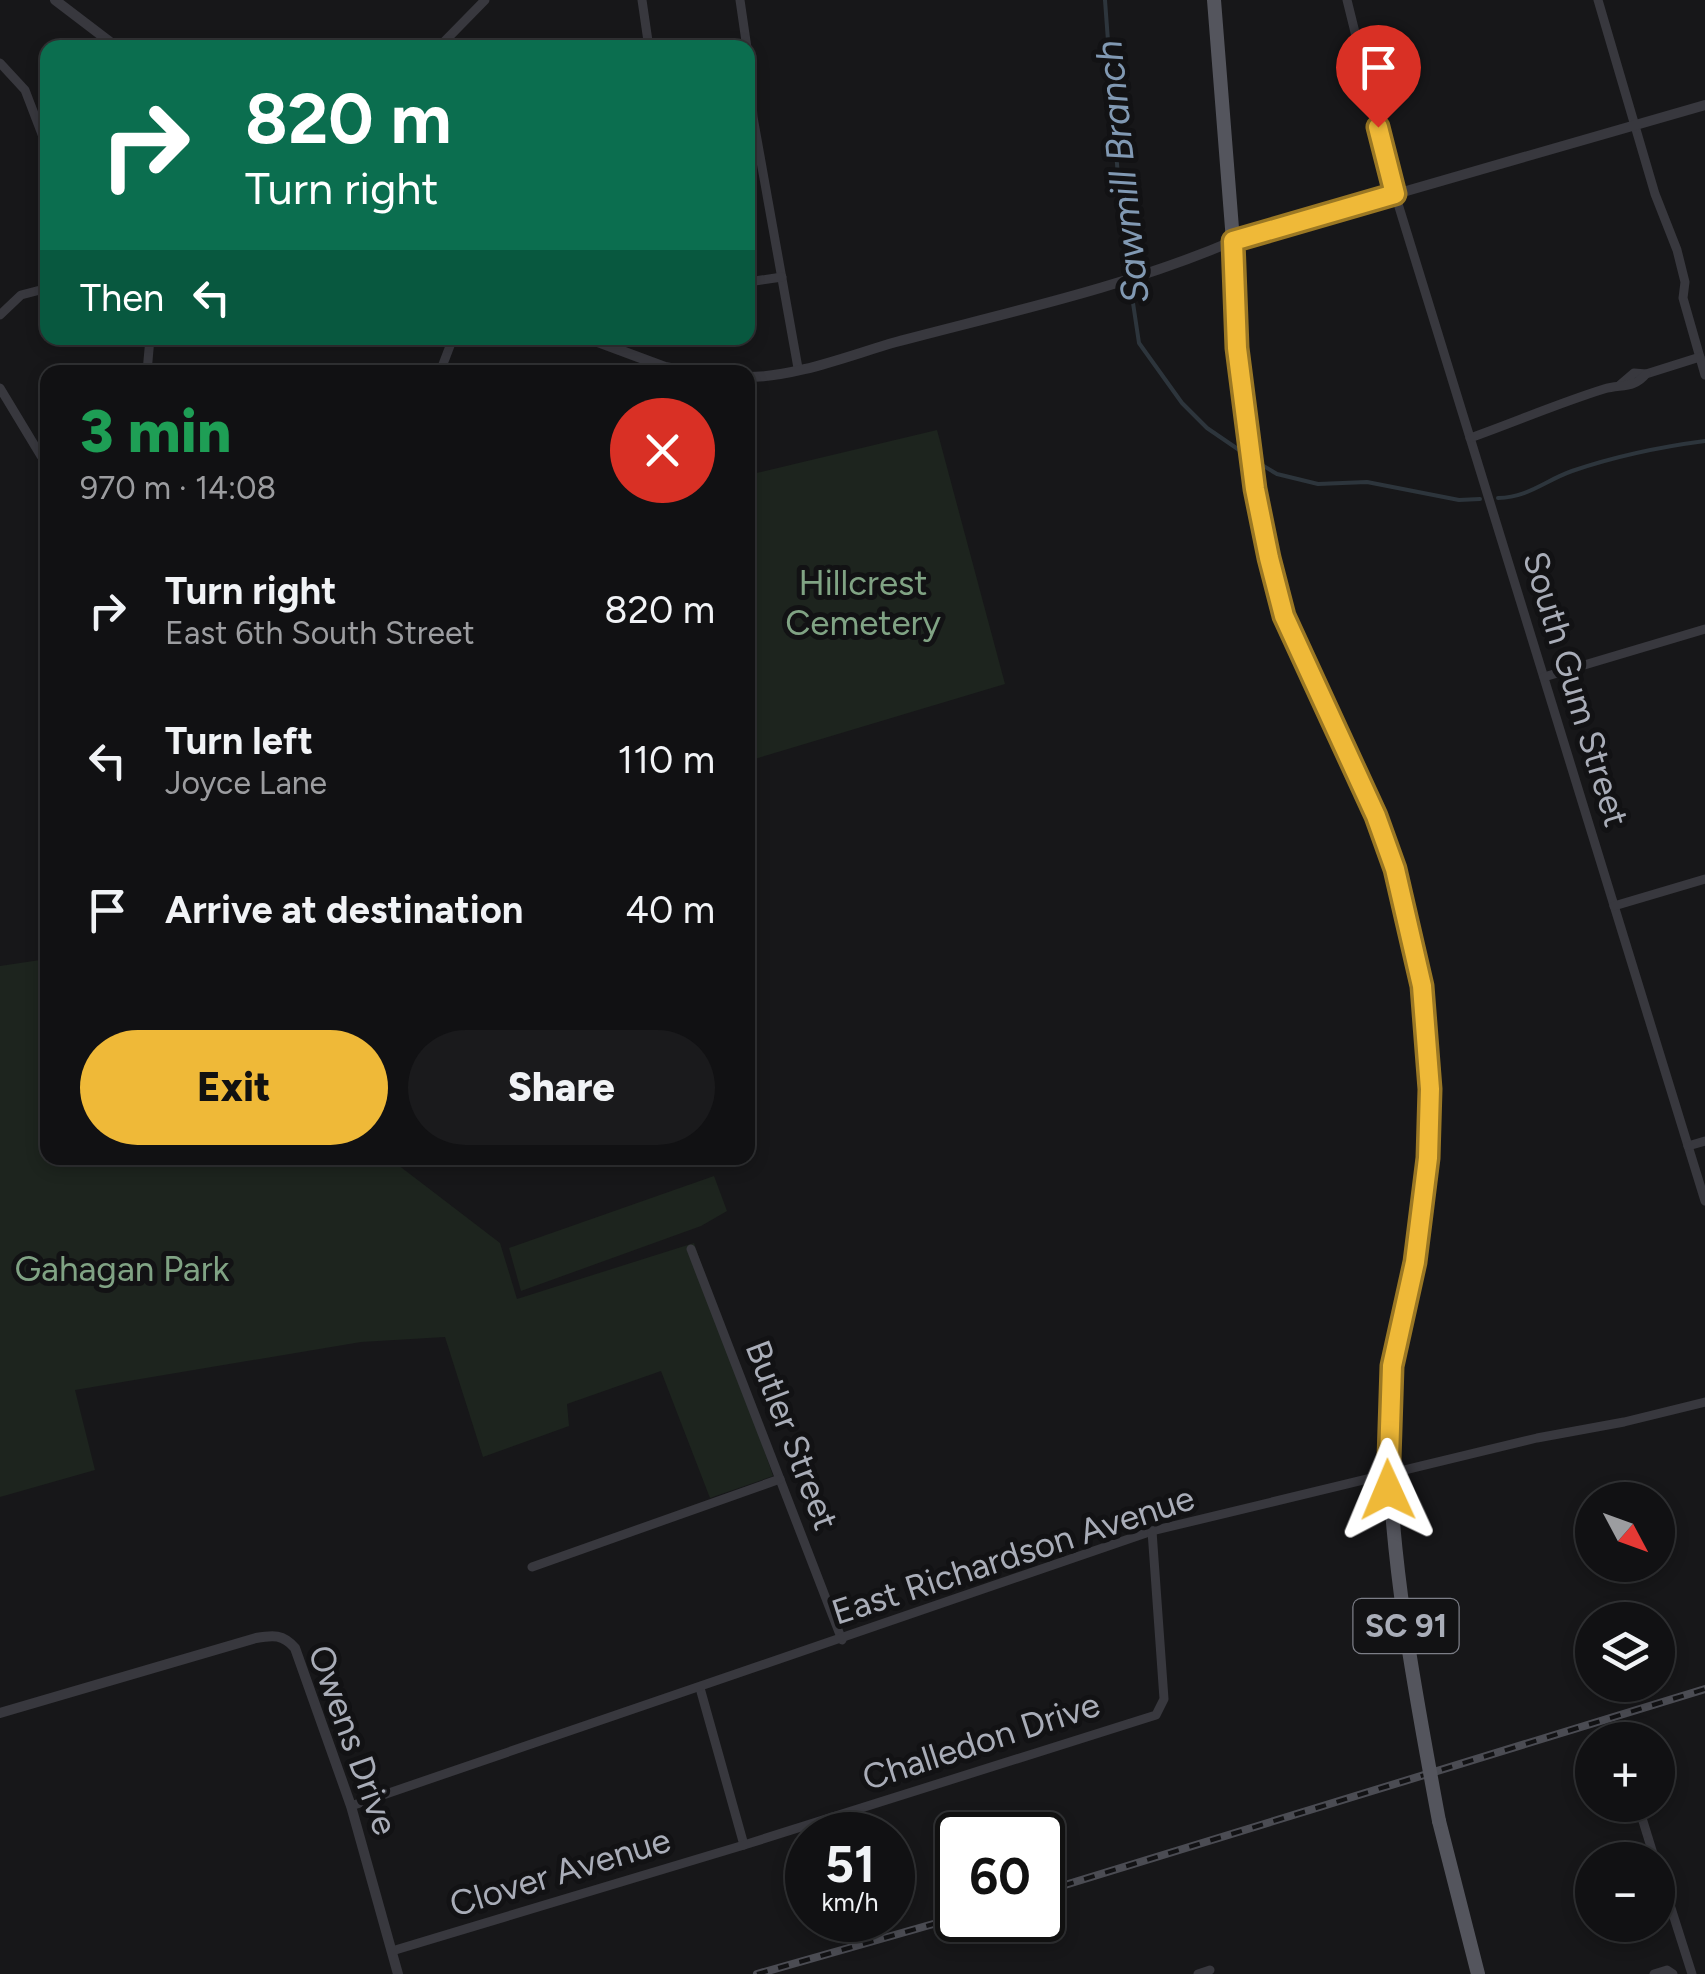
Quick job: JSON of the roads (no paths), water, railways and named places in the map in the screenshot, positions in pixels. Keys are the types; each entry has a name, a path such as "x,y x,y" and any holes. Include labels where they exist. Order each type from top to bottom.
{"main road":[{"name":"SC 91","path":"1214,0 1233,241 1237,348 1255,489 1284,616 1376,816 1395,869 1422,986 1430,1089 1428,1158 1415,1262 1392,1366 1388,1490 1439,1821 1478,1974"}],"street":[{"path":"54,0 107,40"},
{"path":"448,40 485,0"},
{"path":"642,0 648,40"},
{"path":"740,0 746,40"},
{"name":"South Gum Street","path":"1347,0 1395,194 1705,1201"},
{"path":"1598,0 1655,194 1678,250 1685,282 1683,298 1705,375"},
{"path":"0,63 25,90 40,129"},
{"path":"755,375 798,368 1106,285 1188,261 1233,241 1705,105"},
{"path":"755,145 798,368"},
{"path":"755,281 782,277"},
{"path":"0,315 20,295 40,290"},
{"path":"606,345 660,365"},
{"path":"1470,438 1620,384 1639,383 1646,374 1700,357"},
{"path":"0,388 40,456"},
{"path":"1544,677 1705,629"},
{"path":"1614,906 1705,879"},
{"path":"1688,1146 1705,1142"},
{"name":"Butler Street","path":"691,1249 842,1640"},
{"name":"East Richardson Avenue","path":"352,1806 1152,1531 1536,1438 1705,1402"},
{"path":"532,1567 780,1480"},
{"name":"Challedon Drive","path":"744,1846 1156,1714 1164,1699 1152,1531"},
{"name":"Owens Drive","path":"0,1713 256,1638 286,1638 295,1648 352,1806 398,1974"},
{"path":"700,1688 744,1846"},
{"name":"Clover Avenue","path":"392,1951 744,1846"},
{"path":"1675,1922 1692,1974"},
{"path":"1198,1974 1210,1970"},
{"path":"1654,1974 1666,1970 1673,1974"}],"waterway":[{"name":"Sawmill Branch","path":"1105,0 1119,191 1130,274"},
{"path":"1130,283 1139,343 1182,403 1207,428 1245,454"},
{"path":"1498,498 1528,492 1572,471 1605,461 1705,441"},
{"path":"1257,462 1277,474 1318,484 1367,482 1459,500 1480,499"}],"railway":[{"path":"1065,1885 1705,1689"},
{"path":"757,1974 935,1924"}],"park label":[{"name":"Hillcrest Cemetery","path":"863,603"},
{"name":"Gahagan Park","path":"122,1269"}]}
